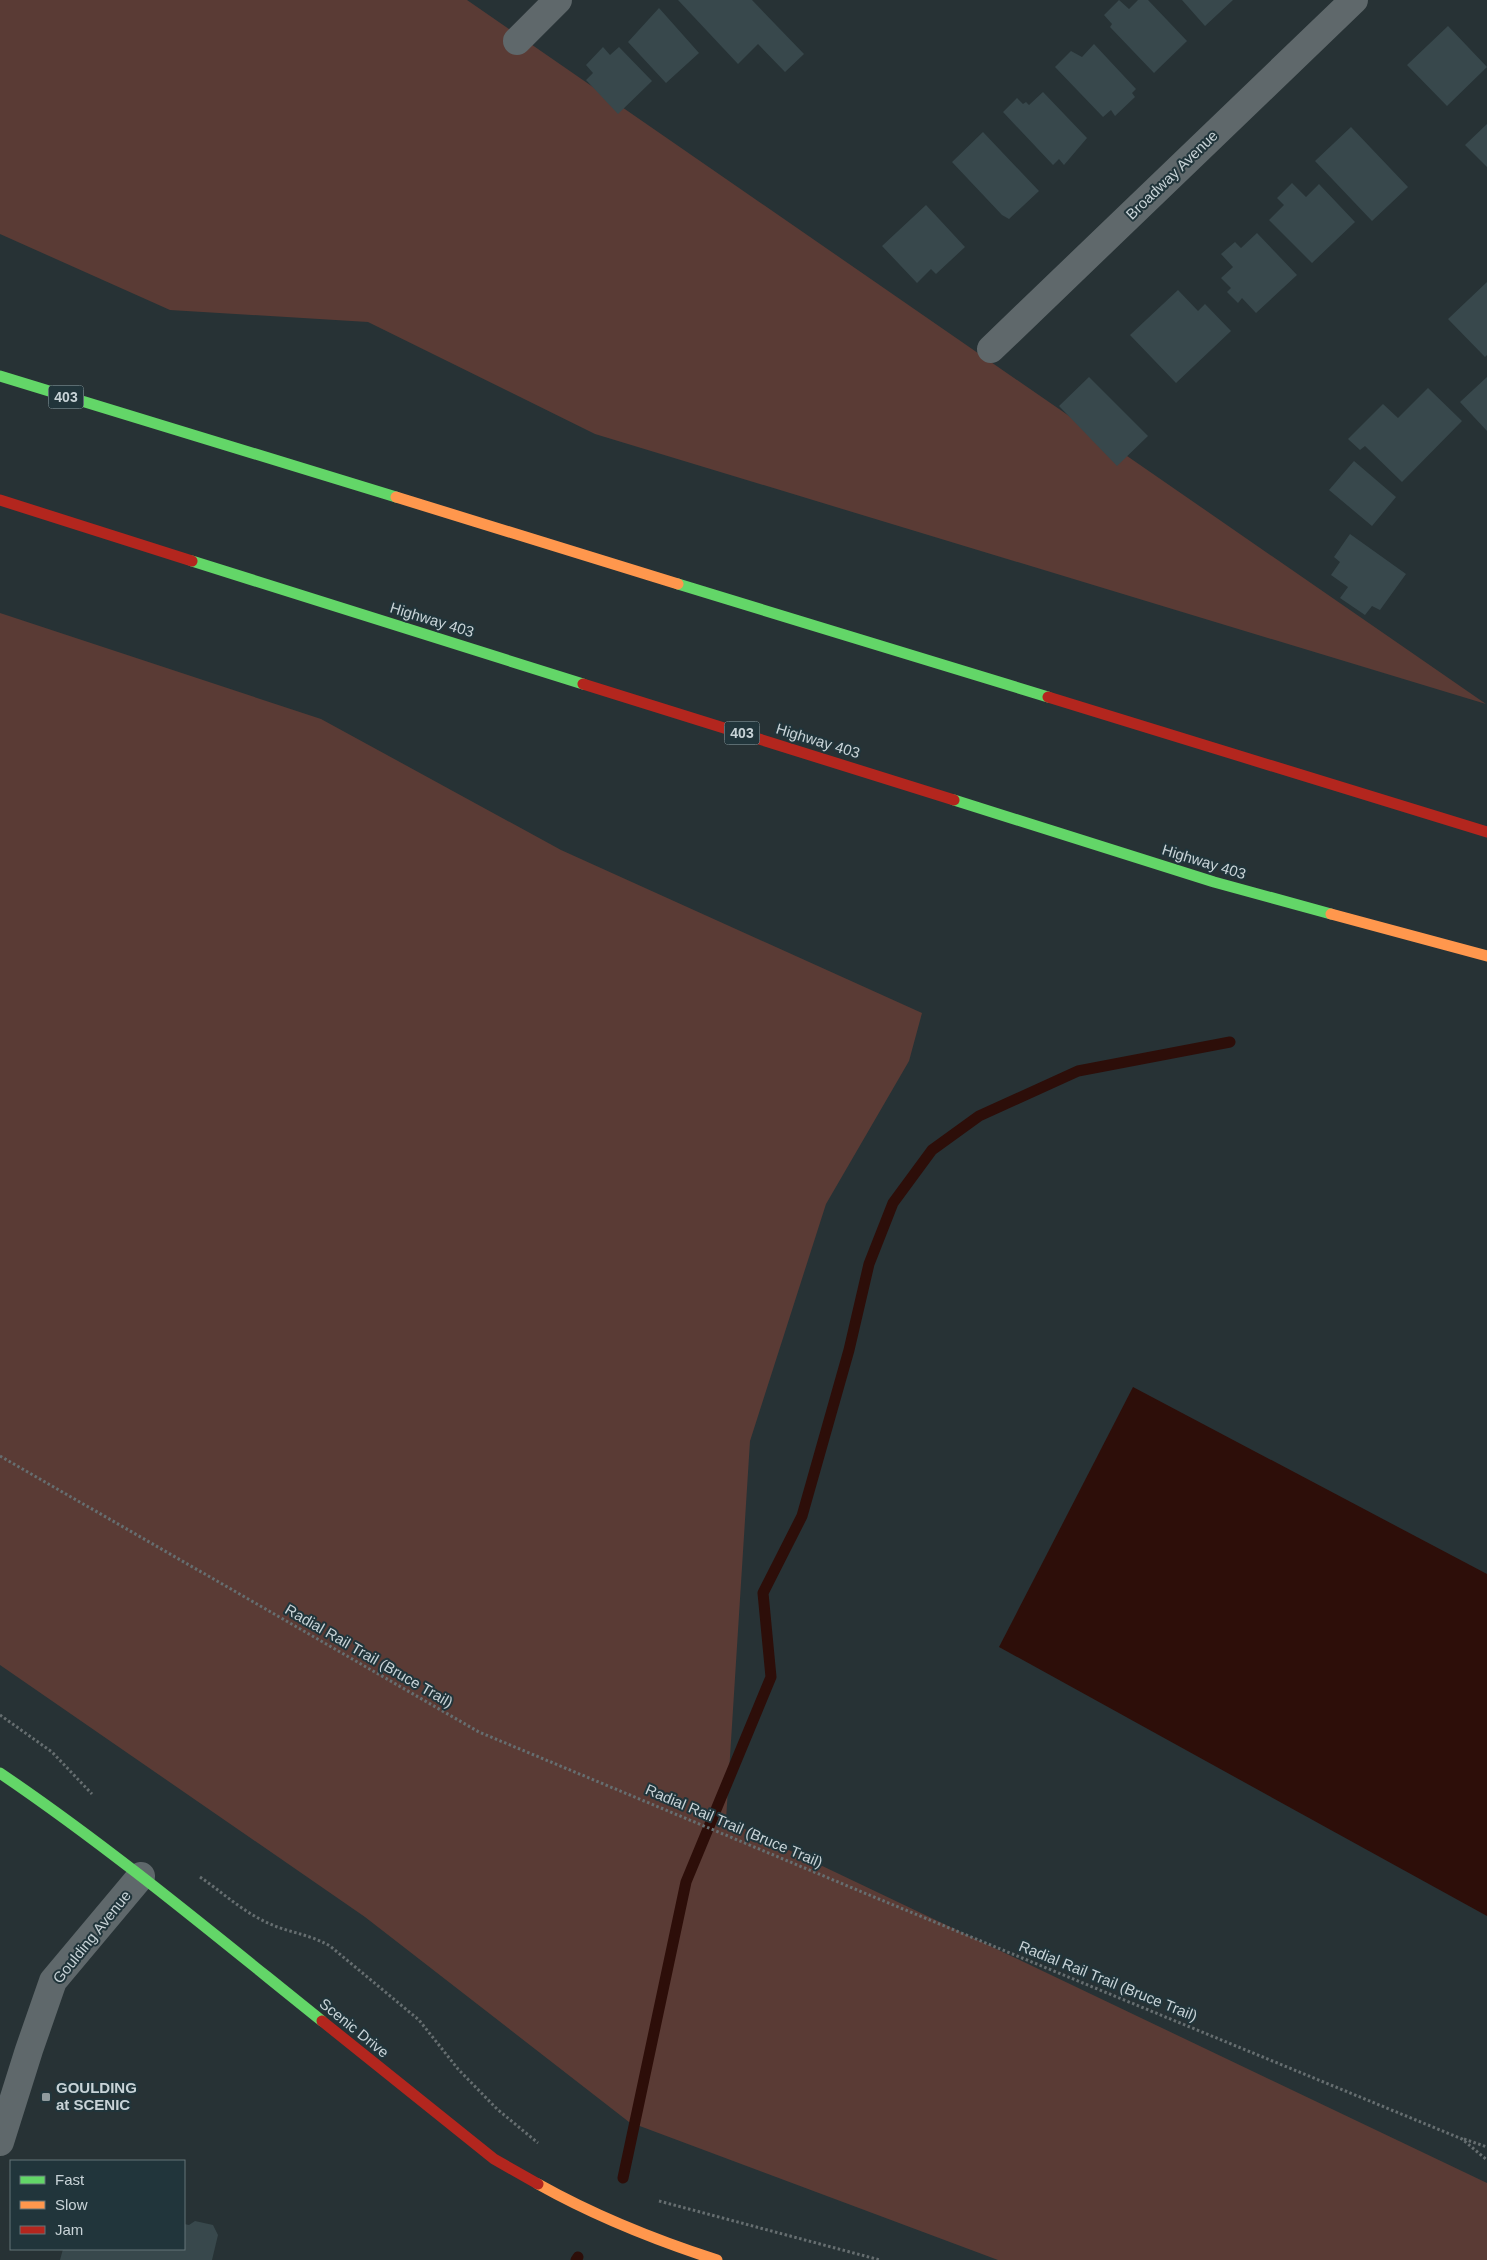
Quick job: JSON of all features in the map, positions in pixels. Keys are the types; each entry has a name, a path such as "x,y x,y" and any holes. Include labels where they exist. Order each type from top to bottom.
{"main road":[{"name":"403","path":"0,376 1487,832"},
{"name":"Highway 403","path":"0,500 1214,882 1487,956"},
{"name":"Scenic Drive","path":"0,1773 37,1798 141,1876 494,2159 580,2208 680,2248 716,2260"}],"street":[{"path":"517,41 558,0"},
{"name":"Broadway Avenue","path":"991,350 1354,0"},
{"name":"Goulding Avenue","path":"0,2142 53,1981 141,1876"}],"path":[{"name":"Radial Rail Trail (Bruce Trail)","path":"0,1456 479,1732 1462,2139 1487,2160"},
{"path":"0,1715 52,1752 96,1797"},
{"path":"193,1871 249,1912 268,1923 313,1936 330,1946 419,2020 458,2069 497,2109 545,2149"},
{"path":"1462,2139 1487,2147"},
{"path":"650,2200 668,2202 880,2260"}],"shaded area":[{"path":"0,0 467,0 1486,704 595,434 368,322 170,310 0,234"},
{"path":"0,613 321,719 561,850 922,1013 909,1061 826,1204 750,1441 726,1820 1487,2183 1487,2260 998,2260 629,2122 365,1917 0,1665"},
{"path":"1133,1387 1487,1574 1487,1916 999,1647"}],"building":[{"path":"678,0 752,0 804,54 785,72 758,44 738,64"},
{"path":"1119,0 1129,9 1138,0 1148,0 1187,41 1154,73 1110,27 1112,24 1104,15"},
{"path":"1182,0 1233,0 1205,26"},
{"path":"659,8 699,53 666,83 628,42"},
{"path":"1448,26 1487,67 1447,106 1407,65"},
{"path":"1094,44 1136,89 1132,93 1135,97 1115,116 1111,110 1103,117 1055,67 1071,51 1082,57"},
{"path":"603,47 610,55 619,47 652,81 618,114 586,80 593,73 586,65"},
{"path":"1043,92 1087,138 1064,165 1059,159 1053,165 1003,112 1017,98 1023,104 1026,102 1029,105"},
{"path":"1487,124 1487,167 1465,145"},
{"path":"1351,127 1408,187 1372,221 1315,161"},
{"path":"983,132 1039,191 1009,219 1002,215 952,162"},
{"path":"1292,183 1306,197 1319,184 1355,222 1312,263 1269,220 1284,205 1277,198"},
{"path":"926,205 965,247 936,274 931,269 917,283 882,246"},
{"path":"1257,233 1297,275 1256,313 1242,298 1238,303 1227,292 1231,288 1221,278 1233,267 1221,254 1235,242 1241,248"},
{"path":"1487,282 1487,355 1485,357 1448,319"},
{"path":"1178,290 1198,311 1205,304 1231,331 1176,383 1130,335"},
{"path":"1089,377 1148,436 1117,466 1059,406"},
{"path":"1487,377 1487,431 1460,402"},
{"path":"1428,388 1462,421 1402,482 1365,446 1360,450 1348,439 1383,404 1398,418"},
{"path":"1354,461 1396,497 1372,526 1329,490"},
{"path":"1350,534 1406,574 1380,610 1372,606 1365,615 1340,598 1348,587 1331,575 1340,562 1334,557"},
{"path":"195,2221 213,2225 218,2235 212,2260 60,2260 63,2250 185,2250 185,2224 189,2225"}],"waterway":[{"path":"623,2178 686,1882 771,1677 763,1593 802,1516 849,1350 869,1264 893,1203 932,1150 979,1116 1078,1071 1230,1042"}],"traffic: fast":[{"path":"0,376 396,497"},
{"path":"192,561 583,684"},
{"path":"678,584 1048,697"},
{"path":"954,800 1214,882 1331,914"},
{"path":"0,1773 123,1862 322,2021"}],"traffic: slow":[{"path":"396,497 678,584"},
{"path":"1331,914 1487,956"},
{"path":"538,2184 581,2207 671,2244 717,2260"}],"traffic: jam":[{"path":"0,500 192,561"},
{"path":"583,684 954,800"},
{"path":"1048,697 1487,832"},
{"path":"322,2021 494,2159 538,2184"}],"place":[{"name":"GOULDING at SCENIC","path":"46,2097"}]}
